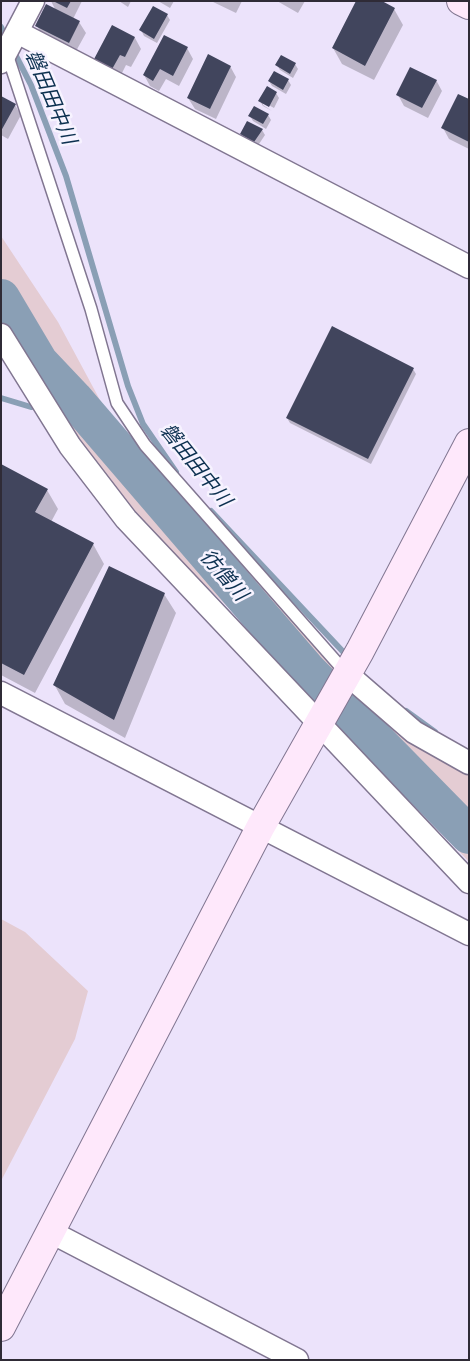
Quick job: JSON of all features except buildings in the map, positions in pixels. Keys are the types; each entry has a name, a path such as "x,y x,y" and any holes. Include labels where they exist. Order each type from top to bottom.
{"street":[{"path":"34,1 6,48 469,267"},
{"path":"461,1 469,5"},
{"path":"1,335 70,446 126,519 469,882"},
{"path":"1,1327 261,826 347,674 469,443"},
{"path":"347,674 414,732 469,763"},
{"path":"1,693 469,934"},
{"path":"51,1232 297,1360"}],"lane":[{"path":"6,48 91,309 117,403 145,445 347,674"}],"shaded area":[{"path":"1,236 58,322 115,428 270,587 347,674 469,765 469,862 239,618 151,532 113,502 1,335"},
{"path":"1,919 25,932 88,991 75,1039 1,1181"}],"waterway":[{"name":"磐田田中川","path":"1,27 7,39"},
{"name":"磐田田中川","path":"13,50 31,85 66,176 128,386 143,424 176,472"},
{"name":"彷僧川","path":"1,298 39,362 74,399 306,669 469,835"},
{"path":"1,398 31,407 74,399"},
{"name":"磐田田中川","path":"211,511 348,657"},
{"name":"磐田田中川","path":"406,711 435,732"}]}
